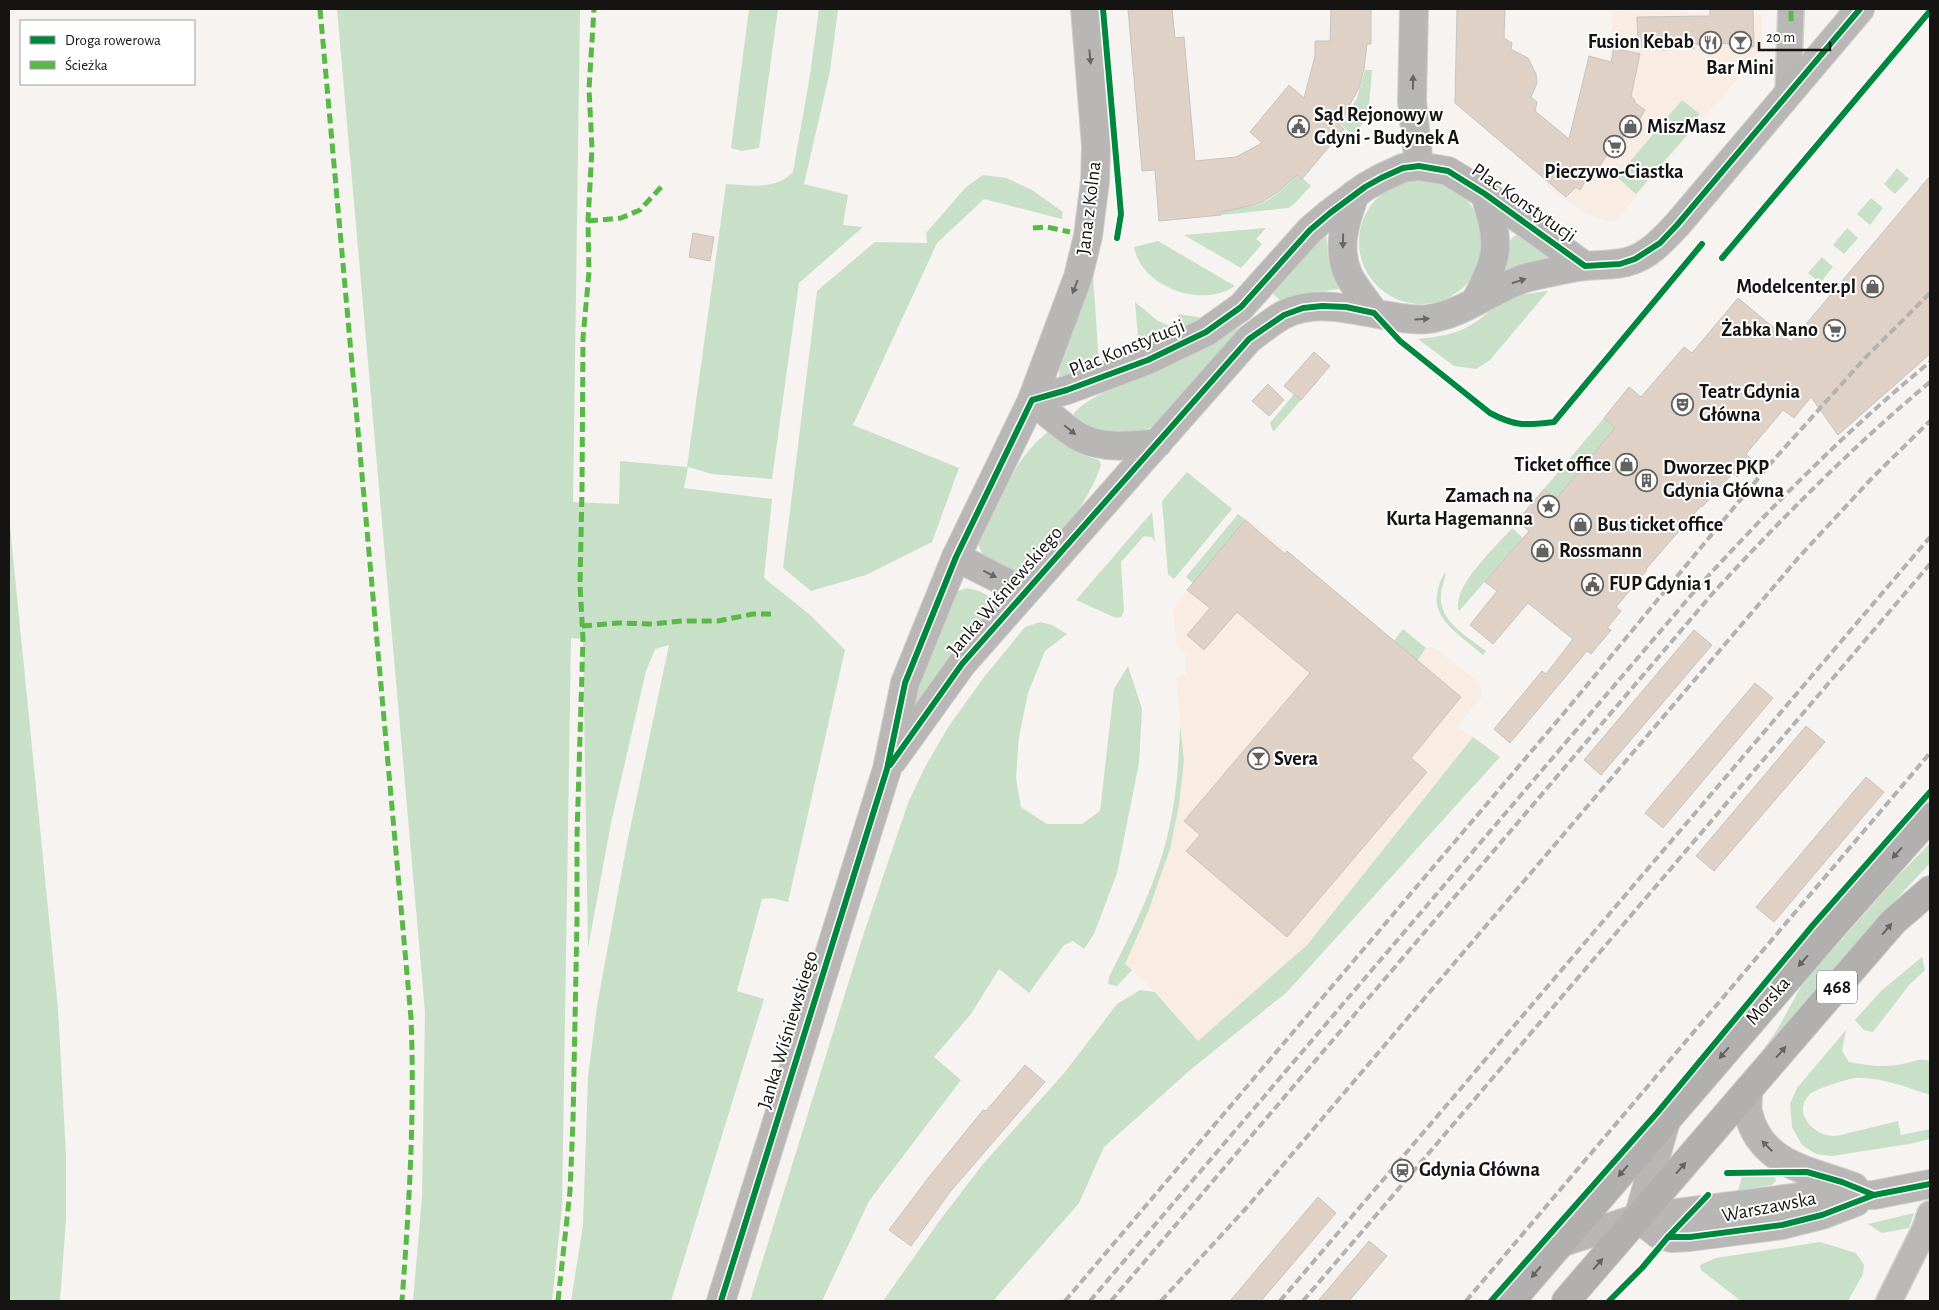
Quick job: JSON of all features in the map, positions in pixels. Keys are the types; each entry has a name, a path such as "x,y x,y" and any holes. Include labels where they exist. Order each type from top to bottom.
{"main road":[{"name":"Jana z Kolna","path":"1032,400 1078,277 1088,236 1095,181 1096,146 1085,9"},
{"path":"1414,9 1412,101 1418,166"},
{"name":"Plac Konstytucji","path":"1158,443 1249,339 1284,315 1303,308 1322,306 1346,307 1414,320 1427,320 1445,316 1507,285 1529,277 1585,266 1620,264 1634,259 1660,243 1860,9"},
{"name":"Plac Konstytucji","path":"1032,400 1067,390 1148,360 1206,332 1241,307 1310,230 1355,194 1380,178 1403,168 1418,166 1448,171 1485,194 1585,266"},
{"path":"1355,194 1343,234 1343,255 1349,274 1374,313"},
{"name":"Plac Konstytucji","path":"1475,302 1490,272 1496,245 1495,232 1485,194"},
{"path":"1032,400 1080,438 1102,445 1158,443"},
{"name":"Janka Wiśniewskiego","path":"721,1301 887,769 905,683 956,557 1032,400"},
{"name":"Janka Wiśniewskiego","path":"887,769 962,664 1158,443"},
{"path":"956,557 1025,592"},
{"name":"Morska","path":"1511,1301 1872,881 1930,817"},
{"name":"468","path":"1566,1301 1893,922 1930,890"},
{"name":"Warszawska","path":"1749,1089 1748,1111 1756,1135 1770,1150 1791,1165 1807,1172 1842,1182 1874,1195"},
{"path":"1638,1218 1666,1121"},
{"name":"Warszawska","path":"1560,1243 1638,1218 1806,1196 1874,1195 1930,1184"}],"street":[{"path":"1788,94 1791,9"},
{"path":"1889,1301 1925,1229 1930,1214"}],"shaded area":[{"path":"1613,11 1762,15 1762,47 1739,77 1614,222 1588,215 1546,186 1594,131 1610,61"},
{"path":"1247,518 1417,660 1426,648 1434,647 1477,681 1482,695 1457,727 1473,737 1307,945 1198,1041 1161,997 1125,964 1158,884 1170,849 1178,806 1184,760 1176,678 1186,674 1185,651 1179,650 1177,646 1173,610 1187,590"}],"green space":[{"path":"337,9 580,9 573,502 619,504 620,461 687,467 726,184 762,186 778,182 793,172 810,75 819,9 838,9 830,71 804,184 848,195 843,225 863,227 799,283 772,479 712,474 688,467 684,488 772,499 764,578 809,614 845,650 788,902 772,898 762,899 737,991 764,999 671,1301 571,1301 583,1225 588,1077 597,1006 626,848 669,645 655,649 646,671 611,823 588,948 583,639 571,638 562,1207 552,1301 413,1301 422,1197 425,1012"},
{"path":"749,9 778,9 759,148 742,151 731,148"},
{"path":"1365,70 1372,70 1368,117 1353,135 1340,124 1357,98"},
{"path":"1682,100 1700,114 1696,118 1699,121 1636,194 1617,177"},
{"path":"1897,168 1909,179 1895,194 1884,184"},
{"path":"1298,174 1311,186 1288,208 1222,215 1221,210 1246,207 1264,202 1289,184"},
{"path":"983,175 1006,178 1032,190 1063,212 1062,219 984,199 937,243 853,425 959,468 932,542 866,575 811,591 783,568 817,291 875,242 927,243 926,233 966,187"},
{"path":"1421,180 1445,185 1456,190 1465,198 1473,207 1478,218 1483,242 1478,266 1473,277 1465,286 1456,294 1445,299 1421,304 1397,299 1386,294 1377,286 1369,277 1364,266 1359,242 1364,218 1369,207 1377,198 1386,190 1397,185"},
{"path":"1871,198 1883,208 1870,225 1857,214"},
{"path":"1266,228 1256,239 1262,244 1241,268 1184,235"},
{"path":"1847,228 1858,238 1844,254 1833,245"},
{"path":"1326,232 1328,258 1339,289 1306,293 1281,301 1271,292"},
{"path":"1521,235 1553,261 1505,270 1509,242 1514,236"},
{"path":"1158,241 1235,286 1221,293 1206,295 1190,294 1160,283 1148,273 1139,261 1134,247"},
{"path":"1822,257 1833,267 1820,283 1808,273"},
{"path":"1093,275 1099,364 1059,379 1060,362"},
{"path":"1548,291 1490,360 1476,369 1454,366 1418,339 1458,331 1475,323 1499,304 1511,298"},
{"path":"1135,302 1158,321 1179,329 1178,314 1203,318 1139,350"},
{"path":"1236,327 1239,331 1157,424 1136,432 1114,433 1092,428 1074,416 1074,413 1082,405 1093,398 1182,359"},
{"path":"1294,394 1301,400 1273,431 1270,423"},
{"path":"1604,418 1615,428 1556,499 1544,489"},
{"path":"1050,430 1066,445 1084,455 1099,460 1101,465 1095,481 1078,511 1023,577 984,559 979,541 1008,481 1026,454"},
{"path":"1187,472 1232,509 1174,579 1168,575 1162,501"},
{"path":"1152,512 1155,541 1151,537 1144,536 1121,562 1124,611 1121,617 1116,618 1076,600"},
{"path":"1238,514 1246,520 1193,583 1186,577"},
{"path":"9,516 58,1009 66,1155 66,1219 60,1301 9,1301"},
{"path":"1512,528 1523,538 1459,611 1458,601 1468,579"},
{"path":"1445,572 1441,595 1444,613 1456,628 1486,651 1483,655 1452,629 1444,620 1439,610 1437,599"},
{"path":"967,588 984,594 991,599 996,607 904,734 914,695 956,592"},
{"path":"1040,622 1052,625 1067,634 1045,651 1028,693 1019,737 1016,778 1021,807 1047,824 1082,824 1100,811 1114,689 1128,666 1142,709 1139,763 1117,873 1094,934 1084,949 1073,941 1064,945 1029,993 999,969 971,1014 934,1057 961,1080 869,1201 822,1301 750,1301 861,942 908,803 925,767 947,729 981,681 1025,627"},
{"path":"1403,629 1426,648 1417,661 1394,641"},
{"path":"1180,725 1184,760 1179,805 1170,849 1148,912 1125,964 1132,970 1117,986 1108,984 1109,977 1145,902 1165,844 1176,787"},
{"path":"1473,737 1500,757 1287,992 1189,1071 1104,1147 1079,1203 993,1301 883,1301 943,1216 984,1163 1065,1072 1117,1004 1140,990 1155,992 1198,1041 1307,945"},
{"path":"1930,843 1930,863 1878,919 1694,1134 1757,1059 1777,1030 1803,983"},
{"path":"1922,957 1925,970 1909,985 1873,1032 1864,1030 1855,1020 1881,991"},
{"path":"1846,1030 1842,1051 1849,1062 1885,1066 1921,1060 1930,1061 1930,1095 1885,1081 1866,1078 1851,1079 1824,1087 1809,1095 1804,1102 1803,1109 1804,1116 1808,1122 1819,1132 1834,1136 1898,1121 1901,1135 1930,1129 1930,1139 1832,1156 1816,1154 1802,1145 1792,1127 1790,1104 1797,1088"},
{"path":"1742,1176 1775,1177 1776,1181 1771,1185 1738,1191"},
{"path":"1914,1213 1909,1228 1882,1233 1868,1224"},
{"path":"1820,1242 1856,1253 1864,1265 1863,1274 1848,1301 1741,1301 1701,1270 1700,1265 1716,1258"}],"building":[{"path":"1128,9 1172,9 1175,38 1184,37 1195,161 1236,157 1262,143 1250,132 1289,85 1304,98 1315,56 1315,41 1330,41 1331,9 1371,9 1371,44 1367,44 1364,69 1359,88 1339,125 1344,129 1302,179 1297,175 1278,192 1262,202 1221,212 1221,215 1159,221 1155,170 1142,171"},
{"path":"1457,9 1505,9 1504,38 1512,43 1511,49 1528,58 1536,74 1537,83 1531,97 1537,102 1535,111 1569,139 1589,56 1611,62 1614,48 1640,54 1631,96 1635,100 1634,102 1645,110 1633,131 1628,129 1614,151 1611,149 1596,172 1592,170 1580,190 1576,187 1566,197 1455,103"},
{"path":"1710,9 1753,9 1754,47 1721,43 1721,47 1694,44 1694,49 1666,45 1666,50 1638,47 1637,17 1710,16"},
{"name":"Dworzec PKP Gdynia Główna","path":"1930,176 1930,354 1838,435 1811,397 1794,418 1783,410 1746,454 1752,460 1737,477 1733,473 1701,506 1646,569 1616,607 1621,611 1607,628 1611,630 1591,654 1587,651 1510,743 1494,729 1542,671 1546,674 1573,639 1528,603 1493,644 1470,625 1497,591 1485,582 1529,531 1517,521 1544,489 1556,499 1615,428 1604,418 1629,387 1641,397 1684,347 1692,353 1738,298 1791,342"},
{"path":"693,233 714,237 710,261 689,257"},
{"path":"1314,352 1330,366 1301,400 1284,386"},
{"path":"1268,384 1284,400 1269,416 1252,401"},
{"path":"1245,520 1285,554 1287,551 1461,697 1411,758 1427,772 1287,937 1186,851 1200,835 1184,821 1310,673 1237,612 1204,650 1187,635 1210,608 1187,590"},
{"path":"1694,630 1712,645 1601,775 1584,760"},
{"path":"1755,683 1773,698 1663,828 1645,813"},
{"path":"1806,726 1825,742 1714,871 1696,856"},
{"path":"1866,777 1884,792 1774,922 1756,907"},
{"path":"1025,1065 1045,1082 950,1192 911,1246 889,1230 983,1110 986,1111"},
{"path":"1318,1197 1336,1213 1261,1301 1230,1301"},
{"path":"1369,1241 1387,1256 1349,1301 1318,1301"}],"railway":[{"path":"1065,1301 1564,713 1770,464 1865,358 1930,293"},
{"path":"1090,1301 1699,586 1810,470 1930,362"},
{"path":"1111,1301 1713,593 1818,484 1930,382"},
{"path":"1161,1301 1249,1205 1799,557 1873,477 1930,421"},
{"path":"1280,1301 1930,537"},
{"path":"1303,1301 1930,564"},
{"path":"1466,1301 1930,753"}],"marked path":[{"path":"320,9 411,1018 412,1125 402,1301"},
{"path":"558,1301 570,1191 573,1121 577,836 583,639 580,585 583,338 589,272 588,221 592,148 589,89 594,9"},
{"path":"1791,9 1791,21"},
{"path":"588,221 621,218 640,210 663,185"},
{"path":"1033,228 1047,227 1070,232"},
{"path":"582,626 619,623 653,624 682,621 718,621 753,614 772,614"}],"cycle path":[{"path":"1103,9 1121,214 1117,238"},
{"path":"721,1301 887,769 905,683 956,557 1032,400 1067,390 1148,360 1206,332 1241,307 1310,230 1330,213 1365,187 1403,168 1419,166 1448,171 1485,194 1585,266 1620,264 1635,259 1660,243 1677,225 1860,9"},
{"path":"1722,258 1930,11"},
{"path":"890,765 962,664 1249,339 1284,315 1303,308 1322,306 1346,307 1374,313 1400,341 1490,413 1507,421 1521,424 1554,422 1702,244"},
{"path":"1491,1301 1657,1113 1813,925 1930,792"},
{"path":"1727,1173 1807,1172 1842,1182 1874,1195"},
{"path":"1668,1237 1690,1237 1782,1225 1822,1215 1874,1195 1930,1184"},
{"path":"1609,1301 1642,1268 1668,1237 1708,1195"}],"place":[{"name":"Fusion Kebab","path":"1710,42"},
{"name":"Bar Mini","path":"1740,42"},
{"name":"Sąd Rejonowy w Gdyni - Budynek A","path":"1298,127"},
{"name":"MiszMasz","path":"1631,127"},
{"name":"Pieczywo-Ciastka","path":"1614,146"},
{"name":"Modelcenter.pl","path":"1872,287"},
{"name":"Żabka Nano","path":"1834,330"},
{"name":"Teatr Gdynia Główna","path":"1683,404"},
{"name":"Ticket office","path":"1627,465"},
{"name":"Dworzec PKP Gdynia Główna","path":"1647,480"},
{"name":"Zamach na Kurta Hagemanna","path":"1549,507"},
{"name":"Bus ticket office","path":"1581,525"},
{"name":"Rossmann","path":"1543,551"},
{"name":"FUP Gdynia 1","path":"1593,584"},
{"name":"Svera","path":"1258,759"},
{"name":"Gdynia Główna","path":"1403,1170"}]}
